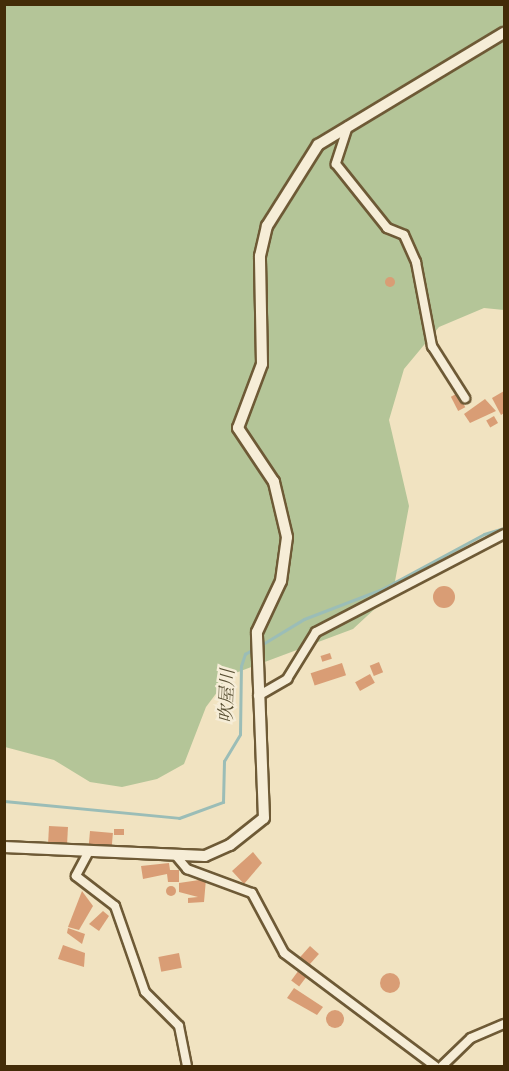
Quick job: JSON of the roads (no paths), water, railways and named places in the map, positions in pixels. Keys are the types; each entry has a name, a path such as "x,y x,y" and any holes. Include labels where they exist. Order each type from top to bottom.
{"street":[{"path":"4,847 87,854 177,857 219,851 264,818 266,762 258,696 257,632 287,560 274,482 238,428 262,364 260,256 267,226 302,162 349,124 504,33"},
{"path":"349,124 336,164 387,228 404,235 432,346 465,398"},
{"path":"258,696 287,679 316,632 504,534"},
{"path":"87,854 76,876 115,906 145,992 179,1026 187,1066"},
{"path":"177,857 187,869 252,893 284,953 435,1066"},
{"path":"442,1066 471,1038 504,1024"}],"waterway":[{"name":"吹屋川","path":"261,645 304,619 382,589 484,534 504,528"},
{"name":"吹屋川","path":"4,801 179,818 223,802 224,761 240,734 241,666 245,654 255,648"}]}
